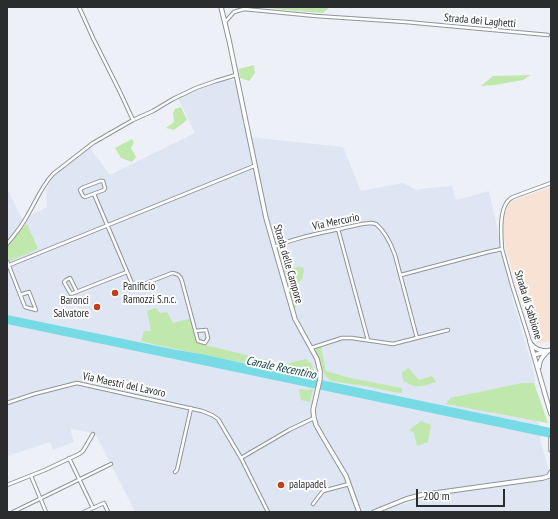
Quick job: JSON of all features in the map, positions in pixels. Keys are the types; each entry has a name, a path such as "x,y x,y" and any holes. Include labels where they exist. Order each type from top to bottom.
{"street":[{"path":"79,7 92,38 133,120"},
{"name":"Strada delle Campore","path":"220,7 266,218 294,319 317,359 320,371 314,418"},
{"name":"Strada dei Laghetti","path":"224,21 234,12 244,9 548,35"},
{"path":"7,244 21,226 42,187 53,174 93,143 133,120 196,88 236,76"},
{"path":"8,266 254,166"},
{"path":"103,181 105,188 104,190 94,194 85,197 80,190 103,181"},
{"name":"Strada di Sabbione","path":"551,183 510,198 504,207 500,228 502,249 551,414"},
{"path":"94,194 134,288 172,273 180,276 182,281 195,331 198,341 205,343 208,338 206,330 195,331"},
{"name":"Via Mercurio","path":"274,247 307,236 338,229 362,224 376,224 384,232 395,255 417,338"},
{"path":"338,229 368,340"},
{"path":"401,275 502,249"},
{"path":"7,260 8,266 20,296 25,308 36,310 29,292 20,296"},
{"path":"76,292 70,278 64,282 71,294 127,272"},
{"path":"311,348 342,338 392,344 448,330"},
{"path":"530,342 535,348 542,351 549,350"},
{"path":"534,355 549,350"},
{"path":"538,371 539,363 549,350"},
{"name":"Via Maestri del Lavoro","path":"7,403 76,383 202,410 218,419 241,458 268,512"},
{"path":"175,472 177,470 191,408"},
{"path":"241,458 289,430 314,418 316,425 346,476 359,512"},
{"path":"7,485 54,466 83,451 93,434"},
{"path":"551,439 551,450"},
{"path":"69,458 93,508"},
{"path":"13,512 111,464"},
{"path":"374,512 406,499 550,477 551,472"},
{"path":"31,476 46,512"},
{"path":"313,504 323,491 349,484"},
{"path":"84,512 104,502 108,512"}],"shaded area":[{"path":"228,79 235,81 249,137 343,147 361,191 403,183 417,190 452,186 456,200 489,191 513,301 534,372 541,443 551,477 551,512 382,512 422,499 430,499 426,491 405,496 368,512 135,512 95,433 70,429 74,442 53,450 50,442 7,456 7,188 22,219 47,207 46,190 52,178 58,171 90,148 110,175 195,133 178,98"},
{"path":"551,187 551,341 537,344 535,326 531,327 520,299 506,249 503,233 504,219 507,208 512,201"}],"green space":[{"path":"270,7 330,7 323,13 285,10"},
{"path":"254,65 255,73 249,81 240,78 239,69"},
{"path":"531,75 523,80 481,86 493,76"},
{"path":"181,107 187,120 174,130 166,128 174,122 173,113 175,109"},
{"path":"132,139 134,142 131,148 136,157 132,162 121,158 115,148"},
{"path":"27,224 38,249 10,261 6,247 10,240"},
{"path":"298,267 304,268 303,277 294,289 298,303 294,310 282,271"},
{"path":"156,308 160,313 167,312 173,323 191,318 197,343 271,361 270,368 141,341 144,331 151,331 147,311"},
{"path":"321,347 326,371 350,378 402,388 402,393 331,381 325,376 313,350"},
{"path":"306,359 312,365 315,375 309,376 273,369 284,364 288,367 289,363"},
{"path":"409,368 419,380 432,376 436,382 419,386 407,383 403,380 402,372"},
{"path":"522,383 534,383 548,423 446,404 450,398"},
{"path":"308,388 313,389 310,402 301,400 299,389 309,390"},
{"path":"421,421 431,425 428,442 417,446 414,433 409,430"}],"water":[{"path":"7,315 201,354 551,428 551,438 7,324"}],"place":[{"name":"Panificio Ramozzi S.n.c.","path":"115,293"},
{"name":"Baronci Salvatore","path":"97,307"},
{"name":"palapadel","path":"281,485"}],"water label":[{"name":"Canale Recentino","path":"281,368"}]}
